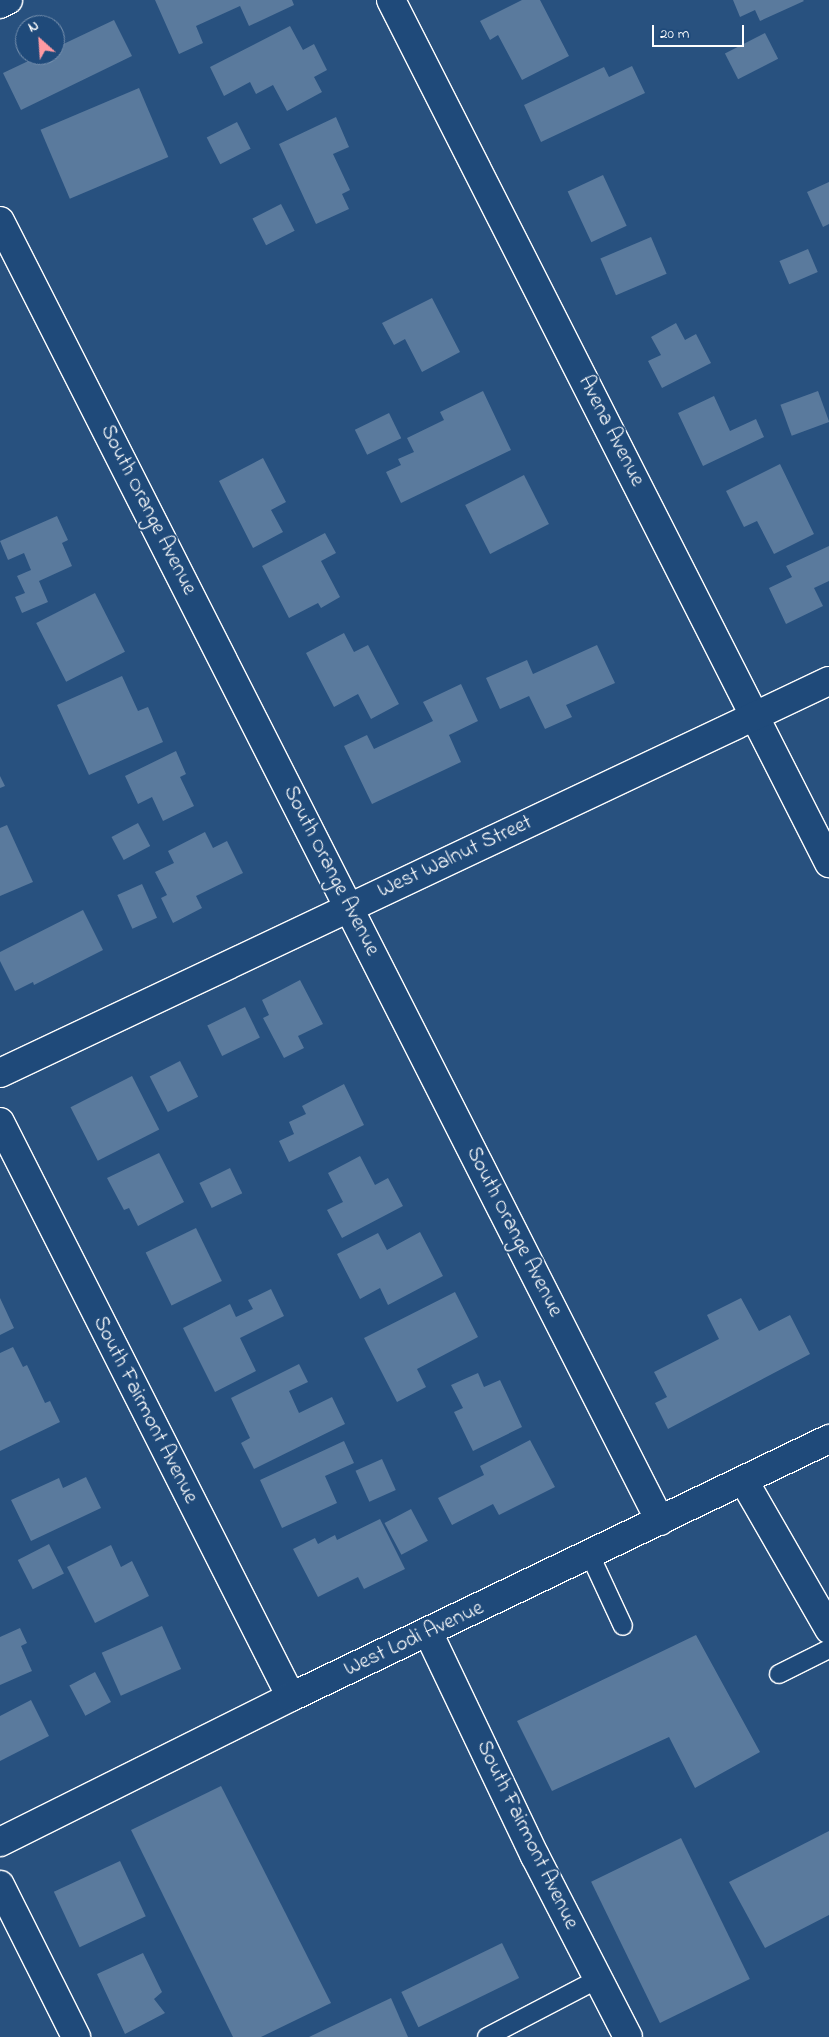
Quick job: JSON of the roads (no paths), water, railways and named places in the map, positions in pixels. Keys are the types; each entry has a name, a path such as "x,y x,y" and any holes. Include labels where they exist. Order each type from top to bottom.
{"street":[{"path":"0,4 8,0"},
{"name":"Avena Avenue","path":"391,0 829,863"},
{"name":"South Orange Avenue","path":"0,222 660,1521"},
{"name":"West Walnut Street","path":"0,1073 349,906 829,681"},
{"name":"South Fairmont Avenue","path":"0,1122 290,1697"},
{"name":"West Lodi Avenue","path":"0,1842 290,1697 829,1439"},
{"path":"744,1481 829,1629"},
{"name":"South Fairmont Avenue","path":"428,1632 628,2037"},
{"path":"0,1884 76,2037"}],"lane":[{"path":"590,1555 624,1626"},
{"path":"779,1674 829,1649"},
{"path":"487,2037 598,1979"}]}
